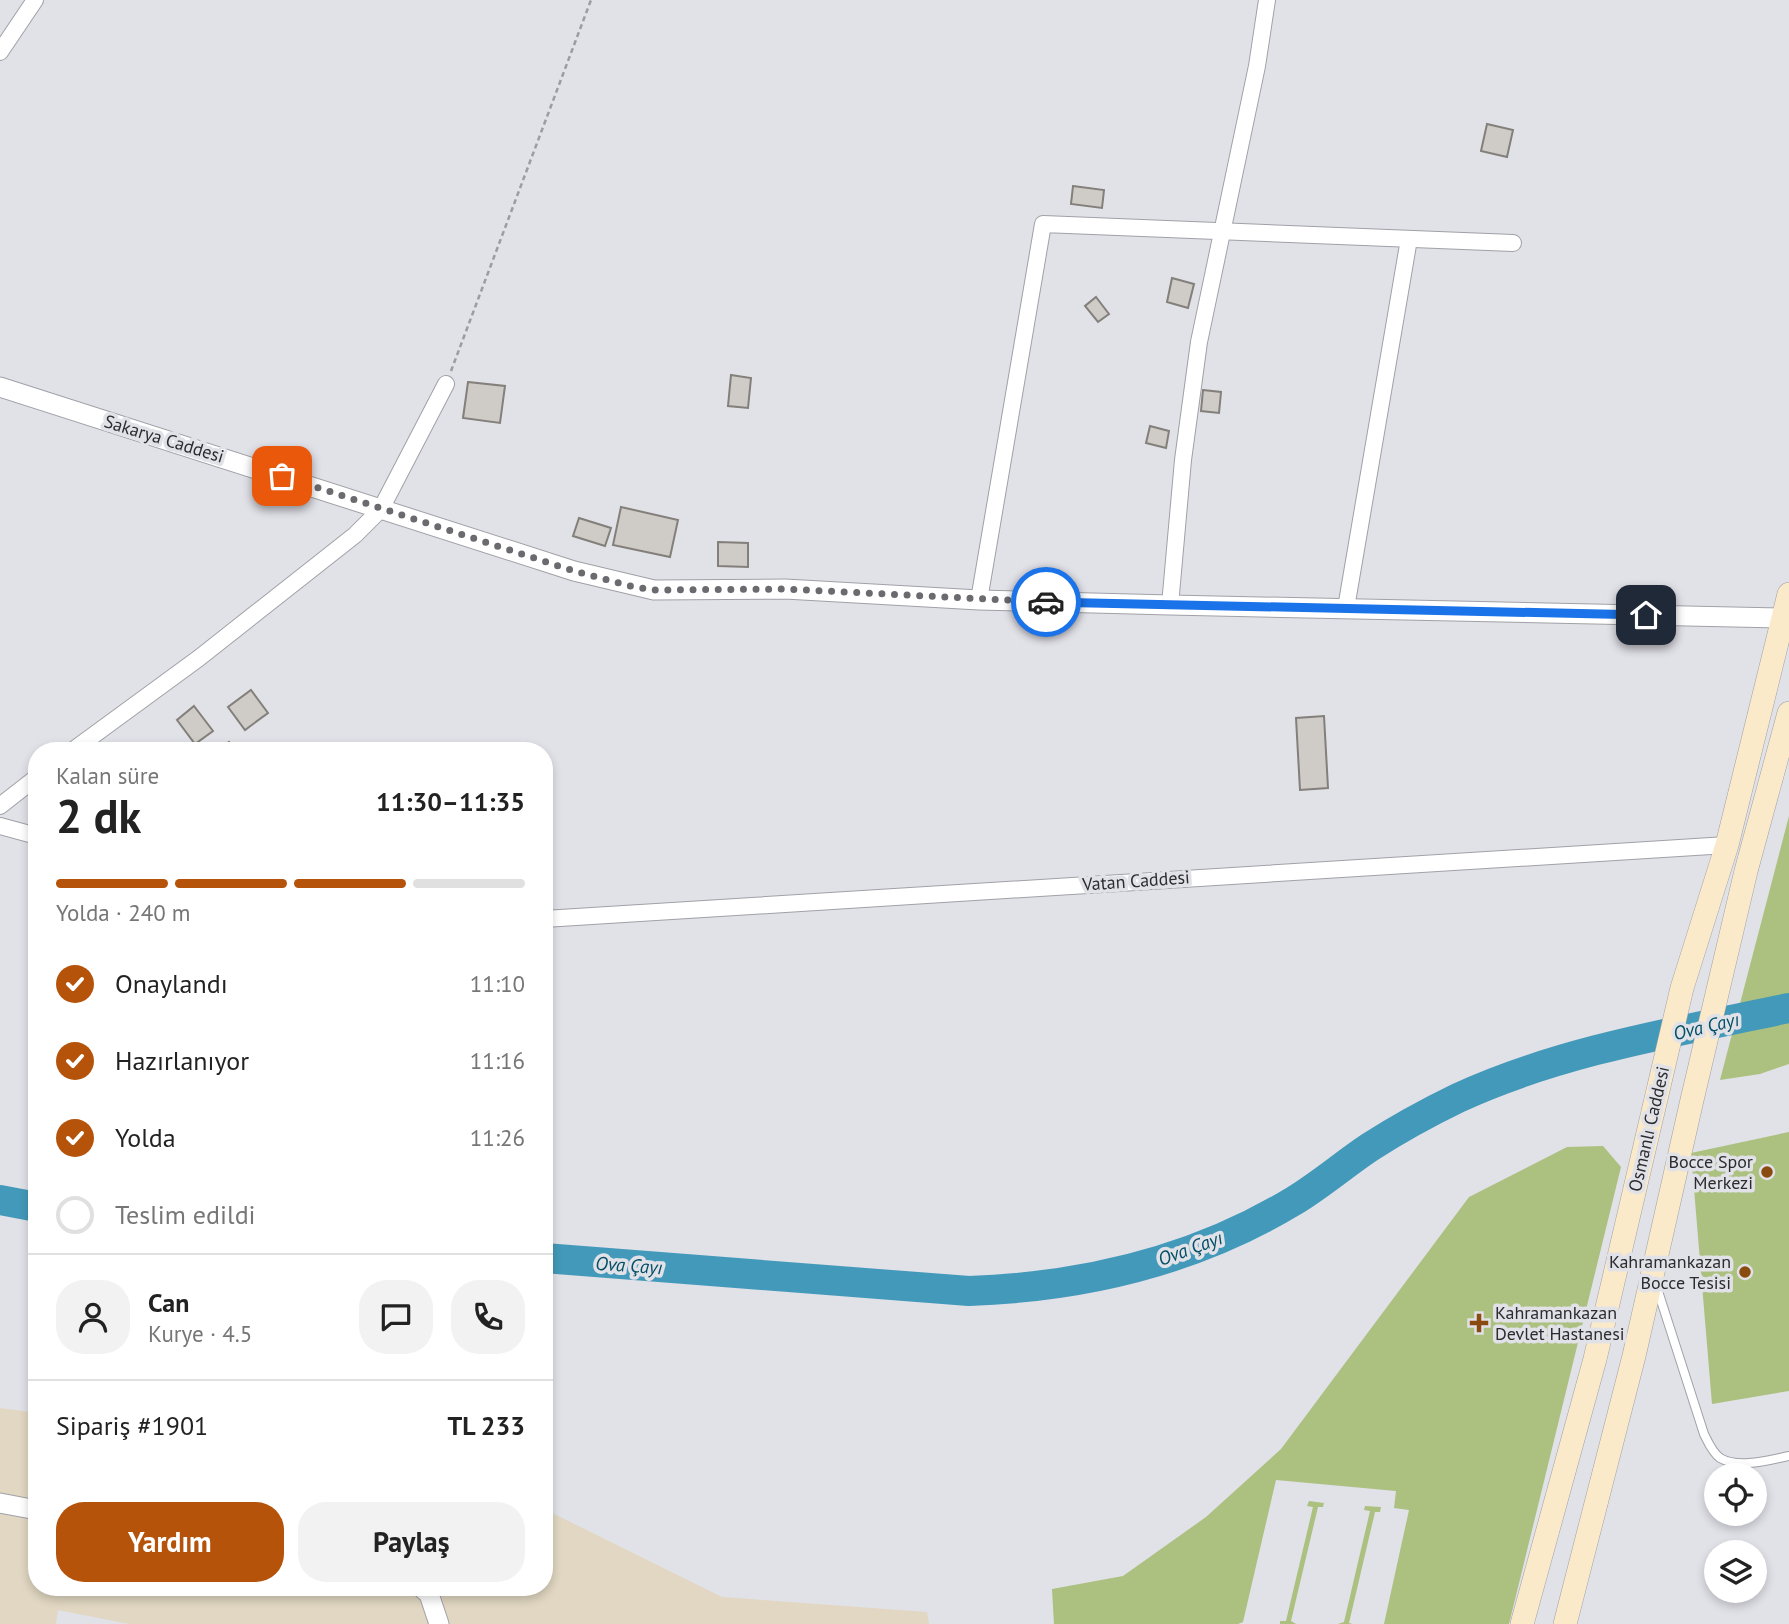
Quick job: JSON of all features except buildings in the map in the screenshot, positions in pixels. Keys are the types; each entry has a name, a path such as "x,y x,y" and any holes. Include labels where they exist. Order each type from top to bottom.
{"main road":[{"name":"Osmanlı Caddesi","path":"1522,1624 1595,1359 1682,988 1727,845 1789,594"},
{"name":"Osmanlı Caddesi","path":"1564,1624 1634,1356 1746,871 1789,713"}],"street":[{"path":"0,52 34,0"},
{"path":"1170,606 1183,460 1197,354 1257,66 1267,0"},
{"path":"979,600 1043,224 1513,243"},
{"path":"1346,608 1409,239"},
{"path":"84,742 355,535 382,509 446,384"},
{"name":"Sakarya Caddesi","path":"0,387 574,571 654,590 785,589 979,600 1170,606 1782,618"},
{"path":"0,806 28,784"},
{"path":"0,826 28,834"},
{"name":"Vatan Caddesi","path":"553,918 1727,845"},
{"path":"0,1503 28,1508"},
{"path":"430,1596 439,1624"}],"lane":[{"path":"1653,1274 1704,1434 1713,1452 1722,1459 1735,1462 1760,1462 1789,1456"}],"path":[{"path":"446,384 591,0"}],"shaded area":[{"path":"0,1408 28,1412 28,1596 553,1596 553,1513 722,1597 927,1612 929,1624 129,1624 58,1610 56,1624 0,1624"}],"green space":[{"path":"1789,816 1789,1064 1760,1074 1720,1080"},
{"name":"Kahramankazan Bocce Tesisi","path":"1789,1132 1789,1391 1712,1404 1691,1153"},
{"name":"Kahramankazan Devlet Hastanesi","path":"1603,1146 1621,1167 1509,1624 1384,1624 1409,1510 1394,1508 1396,1491 1276,1480 1243,1622 1054,1624 1052,1589 1123,1576 1206,1517 1281,1449 1469,1197 1567,1147"},
{"path":"1309,1501 1324,1503 1323,1507 1318,1507 1291,1621 1296,1624 1280,1624 1280,1621 1286,1621 1313,1507 1307,1506"},
{"path":"1365,1506 1381,1507 1380,1512 1375,1512 1349,1623 1353,1624 1338,1624 1344,1622 1370,1511 1364,1510"}],"waterway":[{"name":"Ova Çayı","path":"553,1259 969,1291 1053,1284 1095,1277 1177,1255 1255,1223 1302,1196 1370,1147 1424,1115 1497,1082 1537,1067 1620,1044 1789,1008"},
{"name":"Ova Çayı","path":"0,1200 28,1205"}],"way so far":[{"path":"282,476 574,571 654,590 785,589 1046,602"}],"place":[{"name":"Bocce Spor Merkezi","path":"1767,1172"},
{"name":"Kahramankazan Bocce Tesisi","path":"1745,1272"},
{"name":"Kahramankazan Devlet Hastanesi","path":"1479,1323"}],"route":[{"path":"1046,602 1646,615"}]}
